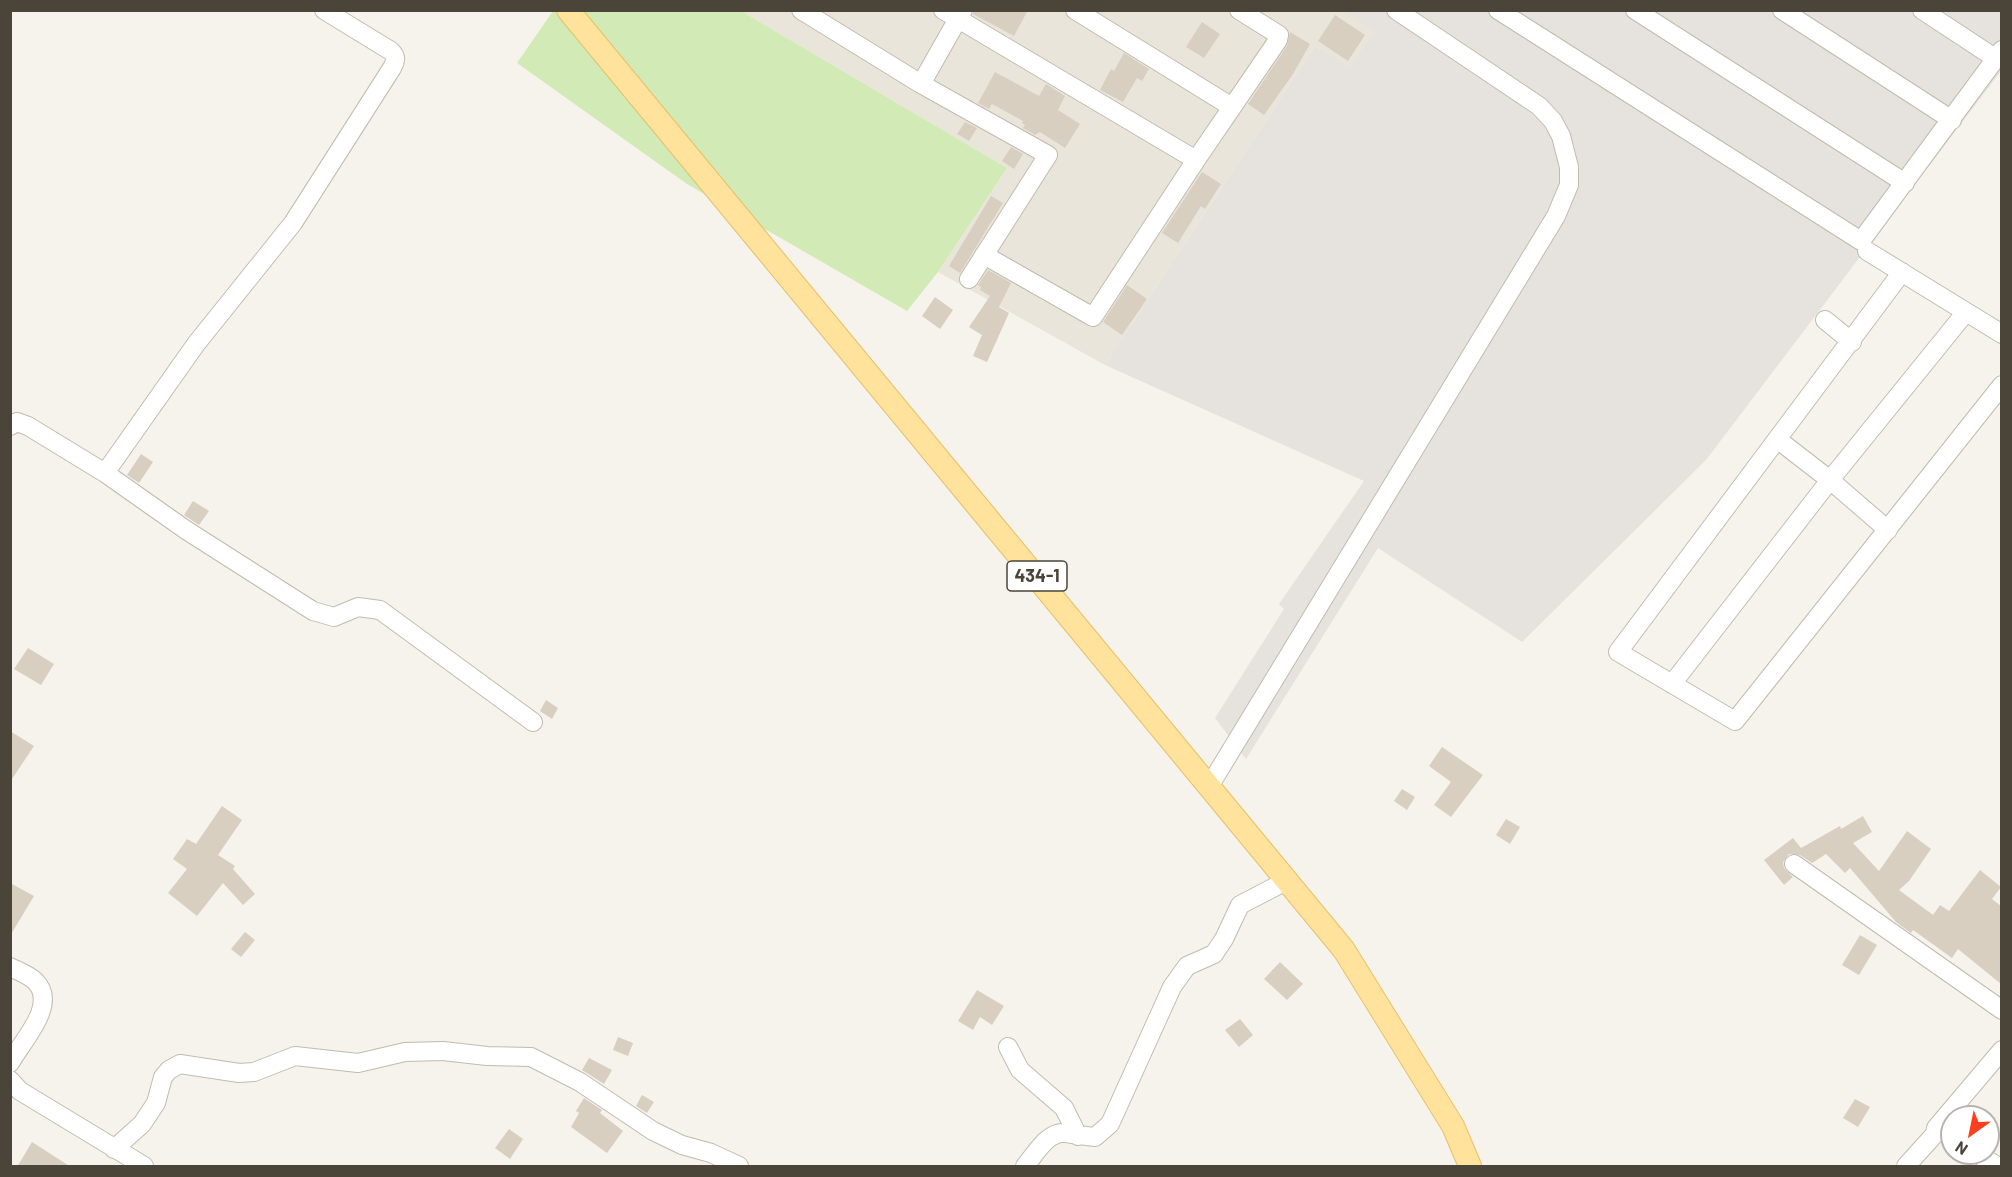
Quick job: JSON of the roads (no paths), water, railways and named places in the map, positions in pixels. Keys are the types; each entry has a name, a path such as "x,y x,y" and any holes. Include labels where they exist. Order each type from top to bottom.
{"main road":[{"name":"434-1","path":"568,10 1344,950 1452,1126 1470,1167"}],"street":[{"path":"105,473 196,344 292,224 392,68 395,56 391,51 324,10"},
{"path":"801,10 921,84 1048,155 969,279"},
{"path":"1075,10 1232,107"},
{"path":"984,255 1093,317 1278,40 1279,34 1239,10"},
{"path":"1210,785 1556,216 1569,185 1569,167 1561,136 1553,121 1539,106 1396,10"},
{"path":"1498,10 1861,241 1952,120 1998,54 1922,10"},
{"path":"1635,10 1905,183"},
{"path":"1782,10 1952,120"},
{"path":"921,84 955,13 1196,160"},
{"path":"1867,251 2001,334"},
{"path":"1902,272 1852,342 1777,438 1618,652 1735,722 2001,386"},
{"path":"1672,684 1830,480 1966,312"},
{"path":"1825,320 1852,342"},
{"path":"10,426 17,422 28,426 105,473 186,530 313,611 334,617 358,606 381,610 533,722"},
{"path":"1777,438 1888,530"},
{"path":"1794,864 2001,1010"},
{"path":"1025,1167 1051,1136 1063,1132 1095,1137 1110,1124 1172,987 1187,966 1214,954 1224,939 1240,905 1288,880"},
{"path":"10,967 35,981 44,996 43,1010 10,1063"},
{"path":"1008,1047 1020,1070 1064,1108 1078,1136"},
{"path":"1955,1105 2001,1050"},
{"path":"114,1149 142,1124 156,1103 163,1077 169,1070 180,1064 239,1073 254,1072 295,1056 358,1063 405,1052 443,1051 487,1056 531,1057 580,1082 653,1131 682,1145 711,1153 739,1167"},
{"path":"10,1080 20,1091 144,1167"},
{"path":"1906,1167 1940,1139"}]}
